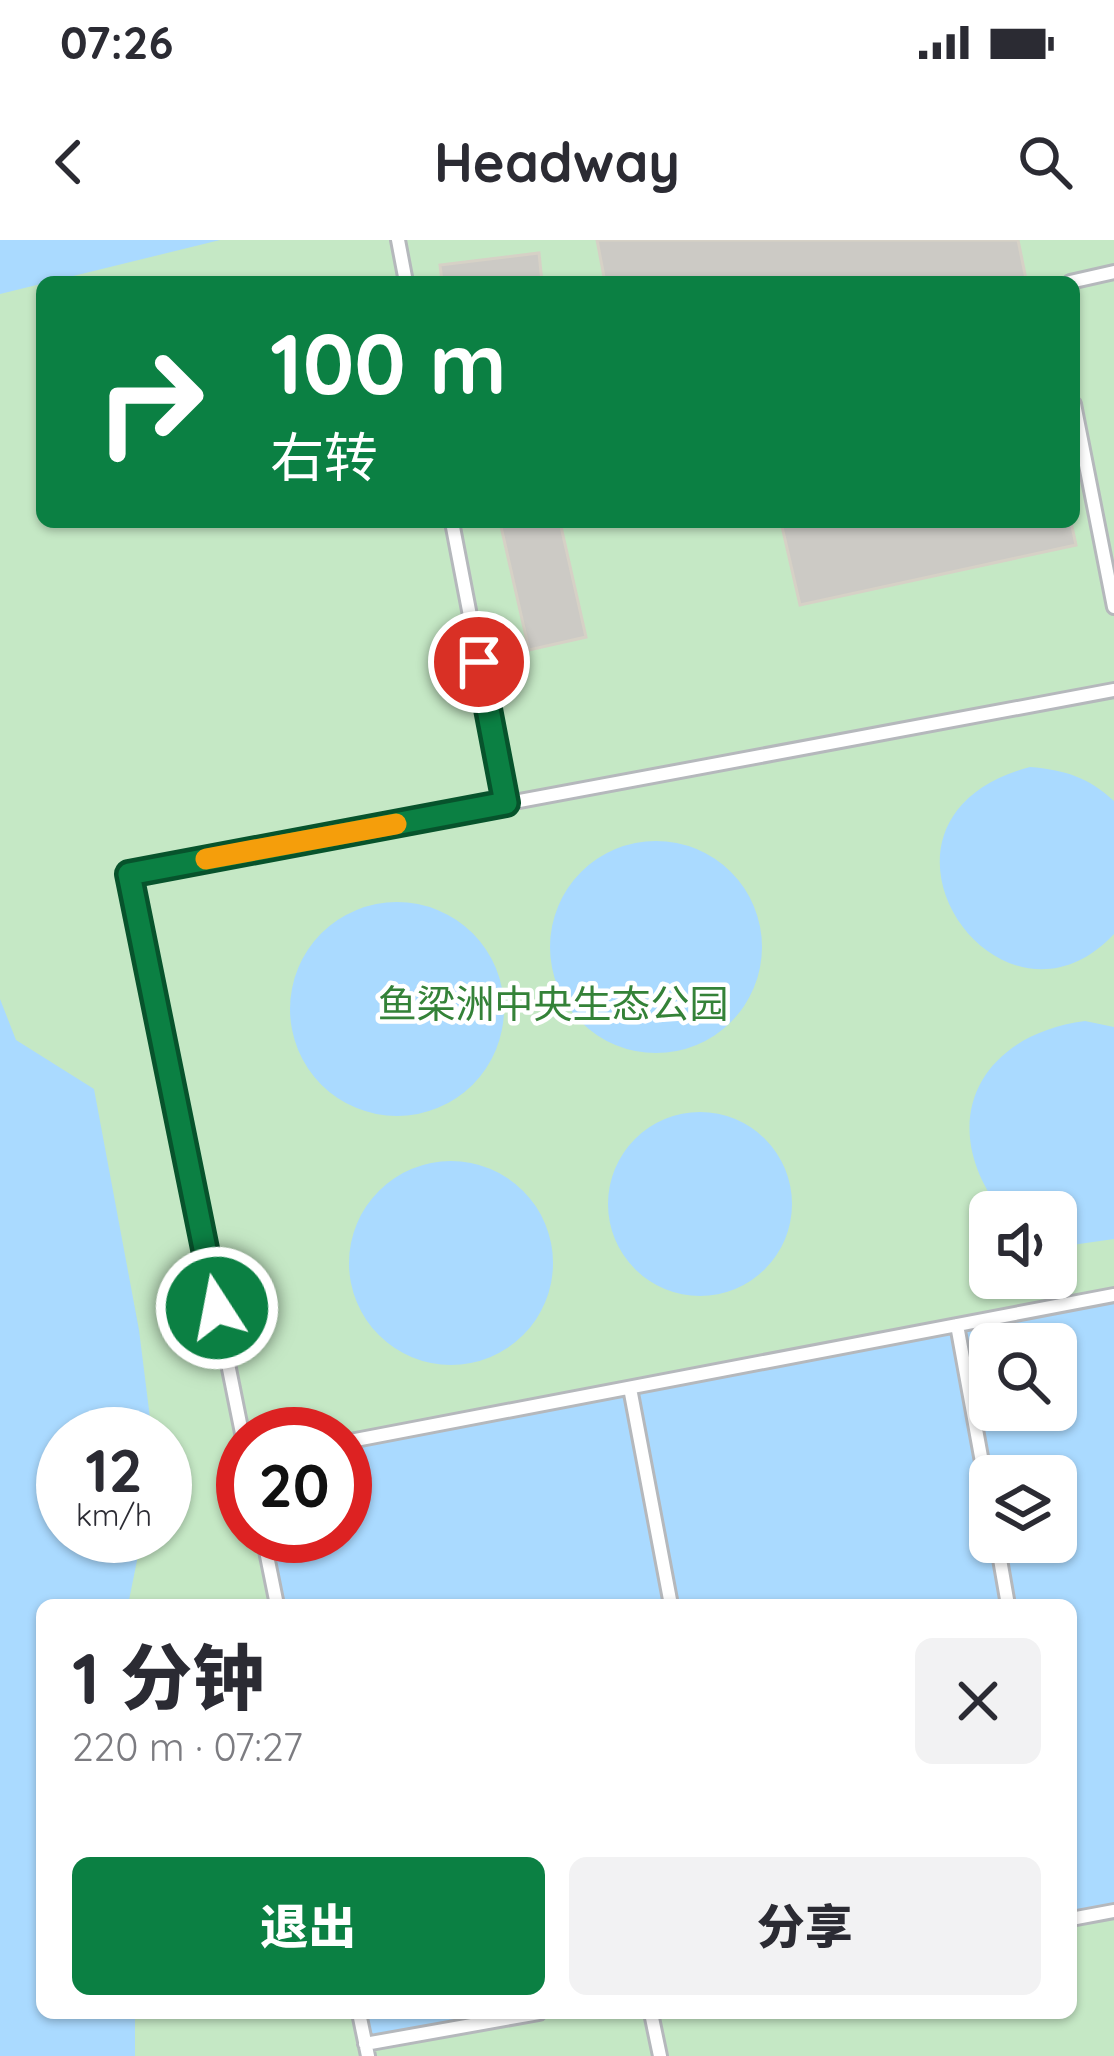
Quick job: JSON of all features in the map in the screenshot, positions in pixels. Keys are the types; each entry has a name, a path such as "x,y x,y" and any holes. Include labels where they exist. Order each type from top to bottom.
{"lane":[{"path":"398,240 405,276"},
{"path":"1080,280 1114,272"},
{"path":"1080,434 1114,607"},
{"path":"453,528 506,803"},
{"path":"237,1407 129,874 1114,690"},
{"path":"372,1437 1114,1295"},
{"path":"957,1325 981,1455"},
{"path":"630,1388 670,1599"},
{"path":"268,1563 276,1599"},
{"path":"1001,1563 1007,1599"},
{"path":"1077,1918 1114,1911"},
{"path":"360,2019 367,2050 511,2019"},
{"path":"652,2019 660,2056"}],"green space":[{"name":"鱼梁洲中央生态公园","path":"0,240 1114,240 1114,2056 0,2056"}],"water":[{"path":"0,240 220,240 73,276 36,276 36,285 0,294"},
{"path":"1030,767 1075,776 1114,801 1114,934 1069,965 1025,968 985,949 956,916 941,875 945,832 973,794"},
{"path":"656,841 697,849 731,872 754,906 762,947 754,988 731,1022 697,1045 656,1053 615,1045 581,1022 558,988 550,947 558,906 581,872 615,849"},
{"path":"397,902 438,910 473,933 496,968 504,1009 496,1050 473,1085 438,1108 397,1116 356,1108 321,1085 298,1050 290,1009 298,968 321,933 356,910"},
{"path":"0,999 16,1040 94,1089 139,1330 149,1407 36,1407 36,1563 137,1563 129,1599 36,1599 36,2019 135,2019 135,2056 0,2056"},
{"path":"1085,1021 1114,1027 1114,1239 1077,1244 1077,1191 989,1191 971,1147 970,1117 978,1089 994,1064 1017,1044"},
{"path":"700,1112 735,1119 765,1139 785,1169 792,1204 785,1239 765,1269 735,1289 700,1296 665,1289 635,1269 615,1239 608,1204 615,1169 635,1139 665,1119"},
{"path":"451,1161 490,1169 523,1191 545,1224 553,1263 545,1302 523,1335 490,1357 451,1365 412,1357 379,1335 357,1302 349,1263 357,1224 379,1191 412,1169"},
{"path":"1114,1295 1114,1911 1077,1918 1077,1599 276,1599 268,1563 372,1563 372,1437"},
{"path":"360,2019 505,2019 365,2044"}],"building":[{"path":"597,240 1018,240 1025,276 604,276"},
{"path":"539,253 541,276 441,276 440,265"},
{"path":"501,528 561,528 586,637 529,650"},
{"path":"782,528 1072,528 1076,545 800,605"}],"slow traffic":[{"path":"206,859 396,824"}],"route":[{"path":"217,1308 129,874 506,803 479,662"}]}
